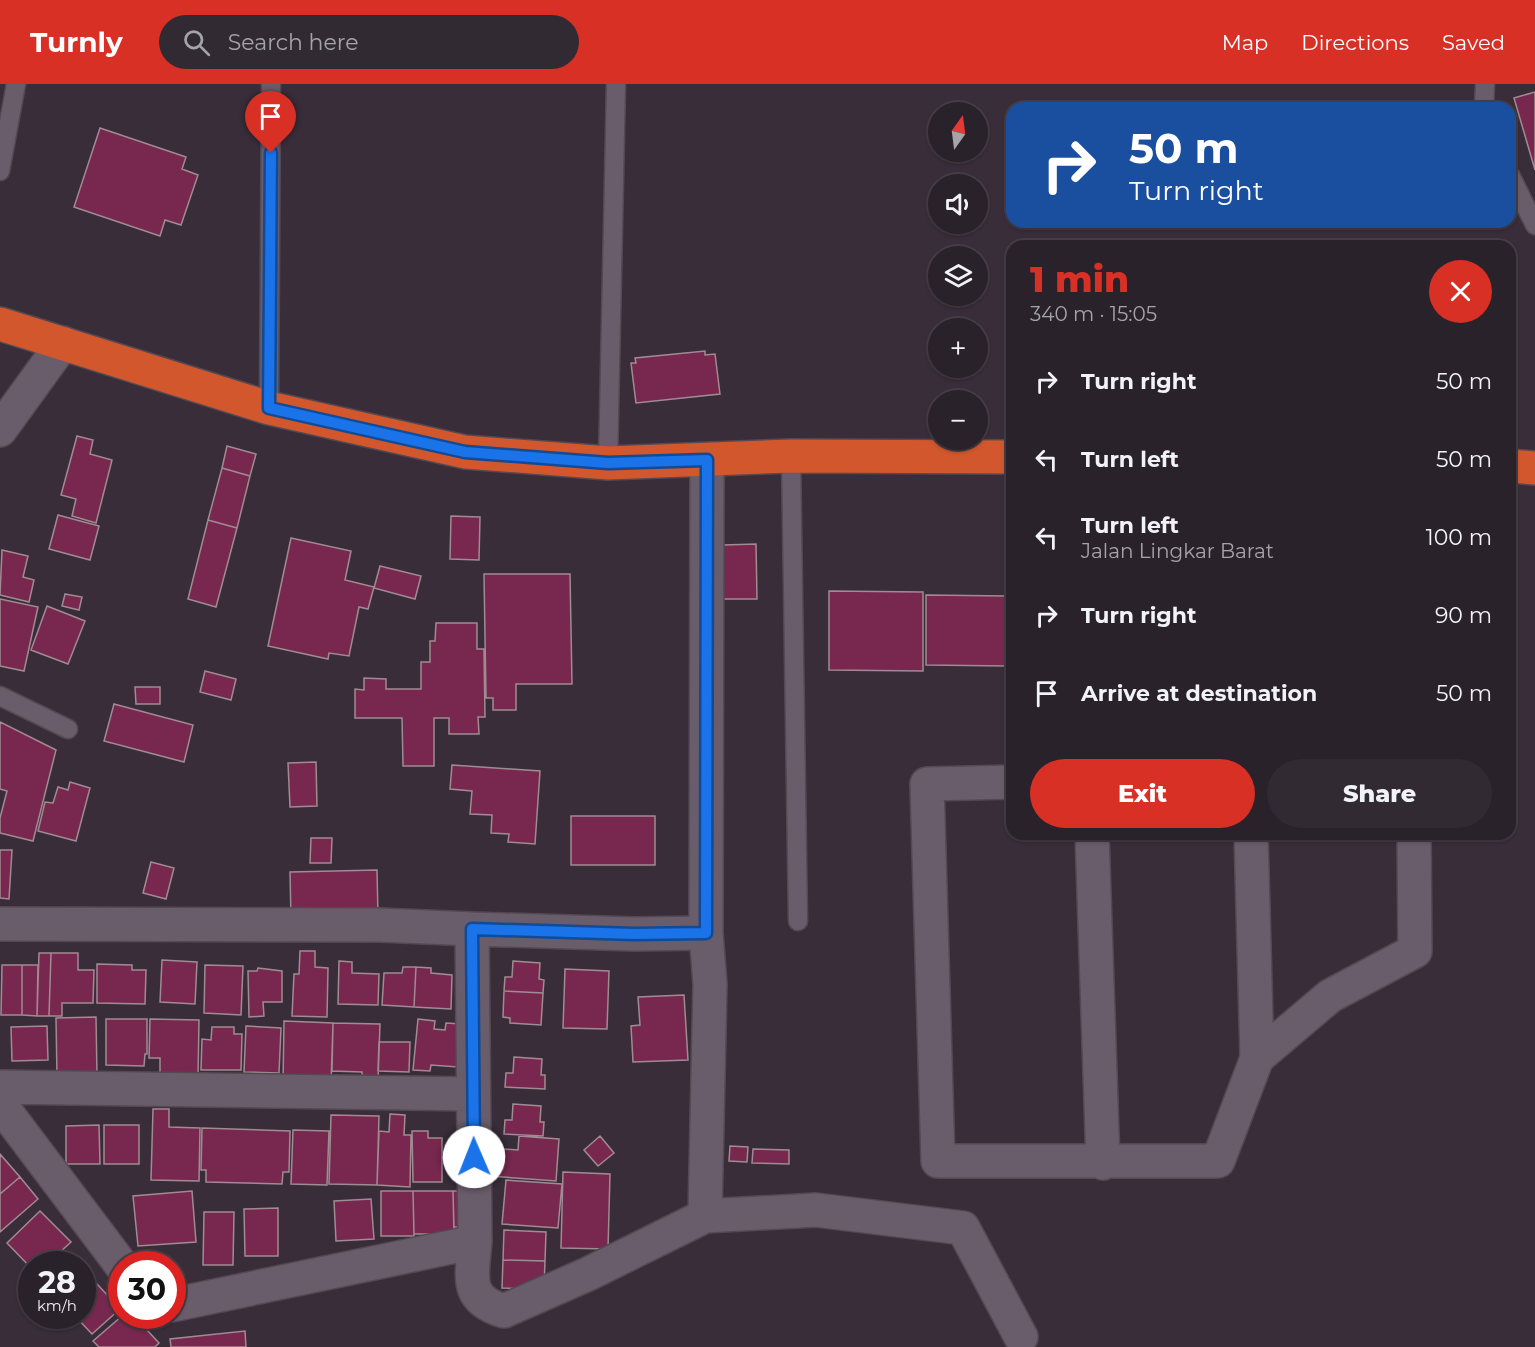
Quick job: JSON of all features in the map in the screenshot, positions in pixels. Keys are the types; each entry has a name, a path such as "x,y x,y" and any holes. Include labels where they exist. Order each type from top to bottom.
{"highway":[{"path":"0,324 269,408 465,452 608,463 791,456 1006,457"},
{"path":"1516,466 1535,468"}],"street":[{"path":"0,430 63,343"},
{"path":"705,1216 710,984 706,933 707,460"},
{"path":"1006,782 927,784 938,1161 1103,1163 1218,1161 1257,1058 1251,840"},
{"path":"1092,840 1103,1163"},
{"path":"1257,1058 1330,996 1415,951 1414,840"},
{"path":"0,924 380,925 634,934 706,933"},
{"path":"472,929 476,1242 471,1283 475,1294 487,1305 504,1311 588,1274 705,1216 816,1210 963,1228 1021,1337"},
{"path":"0,1087 473,1094"},
{"path":"0,1104 111,1251"},
{"path":"186,1302 476,1242"}],"lane":[{"path":"0,171 16,84"},
{"path":"269,408 272,84"},
{"path":"608,463 616,84"},
{"path":"1484,102 1485,84"},
{"path":"1516,187 1535,225"},
{"path":"791,456 798,921"},
{"path":"0,696 68,729"}],"building":[{"path":"1535,92 1535,170 1516,102 1514,98"},
{"path":"100,128 186,157 182,169 198,175 181,225 165,220 160,236 74,207"},
{"path":"705,351 705,355 715,354 720,394 636,403 631,363 636,363 635,358"},
{"path":"77,436 93,440 90,454 112,460 96,523 72,516 76,499 61,495"},
{"path":"227,446 256,454 250,476 222,468"},
{"path":"222,468 250,476 237,528 208,520"},
{"path":"58,515 99,526 90,560 49,549"},
{"path":"451,516 480,517 479,560 450,559"},
{"path":"208,520 237,528 216,607 188,599"},
{"path":"291,538 351,551 345,580 374,587 368,609 359,607 349,656 329,653 328,659 268,646"},
{"path":"756,544 757,599 723,599 723,545"},
{"path":"2,550 28,556 23,577 34,580 29,602 0,595"},
{"path":"380,566 421,576 415,599 374,588"},
{"path":"484,574 570,574 572,684 516,684 516,710 493,710 493,698 486,698"},
{"path":"829,591 923,592 923,671 829,670"},
{"path":"65,594 82,597 79,610 62,606"},
{"path":"926,595 1006,596 1006,666 926,665"},
{"path":"0,599 38,607 24,671 0,666"},
{"path":"47,606 85,621 68,664 31,650"},
{"path":"436,623 477,623 477,649 484,649 485,717 478,717 479,734 449,734 449,718 434,718 434,766 403,766 402,718 355,718 355,689 364,690 364,678 386,679 386,689 421,689 421,662 430,662 430,641 435,641"},
{"path":"205,671 236,679 231,700 200,692"},
{"path":"135,687 160,687 160,704 136,704"},
{"path":"114,704 193,725 184,762 104,741"},
{"path":"0,722 56,750 33,841 0,833 0,818 7,791 0,789"},
{"path":"316,762 317,806 290,807 288,763"},
{"path":"452,765 540,771 535,844 508,842 509,834 491,833 492,815 470,814 472,791 450,789"},
{"path":"70,782 90,788 76,841 38,831 45,802 53,803 58,787 68,790"},
{"path":"571,816 655,816 655,865 571,865"},
{"path":"311,838 332,838 331,863 310,863"},
{"path":"0,850 12,850 9,899 0,898"},
{"path":"151,862 174,868 166,899 143,893"},
{"path":"377,870 378,916 291,919 290,872"},
{"path":"300,951 315,951 315,967 328,968 327,1017 292,1016 294,974 299,974"},
{"path":"39,953 51,953 49,1016 37,1016"},
{"path":"51,953 78,953 78,970 94,970 93,1003 62,1003 62,1016 49,1016"},
{"path":"162,960 197,962 195,1004 160,1002"},
{"path":"339,961 352,962 352,973 379,974 378,1005 338,1004"},
{"path":"513,961 540,963 539,979 544,980 543,993 504,991 505,977 512,977"},
{"path":"97,964 132,965 132,970 146,970 145,1004 97,1003"},
{"path":"2,965 22,965 22,1015 1,1015"},
{"path":"22,965 38,965 37,1016 22,1015"},
{"path":"205,965 243,966 241,1015 204,1013"},
{"path":"403,967 416,967 414,1007 382,1005 384,973 402,973"},
{"path":"416,967 431,968 431,973 452,975 451,1009 414,1007"},
{"path":"258,968 282,971 282,1002 263,1002 264,1016 249,1017 248,971 257,971"},
{"path":"565,969 609,971 607,1029 563,1028"},
{"path":"504,991 543,993 541,1025 510,1023 510,1018 503,1017"},
{"path":"684,995 688,1060 633,1062 631,1026 640,1025 638,997"},
{"path":"96,1017 97,1076 57,1077 56,1018"},
{"path":"106,1019 147,1019 147,1054 145,1054 144,1066 106,1065"},
{"path":"150,1019 199,1020 198,1077 160,1076 160,1058 149,1058"},
{"path":"418,1019 435,1021 434,1029 445,1030 446,1023 462,1024 458,1067 431,1065 430,1071 413,1070"},
{"path":"284,1021 333,1023 331,1084 283,1083"},
{"path":"333,1023 380,1024 378,1080 362,1080 362,1072 332,1071"},
{"path":"47,1026 48,1060 12,1061 11,1027"},
{"path":"246,1026 281,1028 279,1073 244,1072"},
{"path":"212,1027 234,1027 234,1034 242,1034 241,1070 201,1070 202,1039 211,1040"},
{"path":"379,1042 410,1042 409,1072 378,1071"},
{"path":"514,1057 542,1059 541,1075 545,1075 545,1089 505,1087 506,1073 513,1073"},
{"path":"513,1104 541,1106 540,1122 544,1122 543,1136 504,1134 505,1120 512,1120"},
{"path":"153,1109 169,1109 169,1127 200,1128 199,1181 151,1180"},
{"path":"390,1114 405,1115 404,1135 411,1135 410,1187 377,1185 379,1131 389,1132"},
{"path":"331,1115 379,1116 377,1185 329,1184"},
{"path":"99,1125 100,1164 66,1164 66,1126"},
{"path":"104,1125 139,1125 139,1164 104,1164"},
{"path":"202,1128 290,1131 289,1172 283,1172 282,1184 206,1182 206,1170 201,1170"},
{"path":"293,1130 329,1131 327,1185 291,1184"},
{"path":"412,1131 428,1131 428,1138 442,1138 442,1182 413,1182"},
{"path":"519,1136 559,1139 556,1181 489,1176 491,1148 518,1150"},
{"path":"600,1136 614,1153 598,1166 584,1150"},
{"path":"730,1146 748,1147 747,1162 729,1161"},
{"path":"753,1149 789,1150 789,1164 752,1163"},
{"path":"0,1154 20,1177 0,1194"},
{"path":"563,1172 610,1174 608,1249 561,1248"},
{"path":"20,1177 38,1199 0,1232 0,1194"},
{"path":"506,1180 562,1184 558,1228 502,1224"},
{"path":"192,1191 196,1242 138,1246 133,1196"},
{"path":"381,1191 413,1191 414,1236 381,1236"},
{"path":"413,1191 453,1191 454,1234 414,1234"},
{"path":"453,1191 467,1191 467,1227 454,1227"},
{"path":"371,1199 374,1239 336,1241 334,1201"},
{"path":"278,1208 278,1256 245,1256 244,1209"},
{"path":"40,1211 71,1242 61,1251 18,1251 18,1254 7,1243"},
{"path":"204,1212 234,1212 233,1265 203,1265"},
{"path":"504,1230 546,1232 545,1261 503,1260"},
{"path":"503,1260 545,1261 544,1289 502,1288"},
{"path":"98,1285 108,1296 108,1320 92,1334 87,1329 96,1329 96,1287"},
{"path":"108,1328 146,1329 159,1343 155,1347 99,1347 93,1341"},
{"path":"245,1331 246,1347 171,1347 170,1339"}],"route":[{"path":"271,153 269,408 465,452 608,463 707,460 706,933 634,934 472,929 474,1157"}]}
